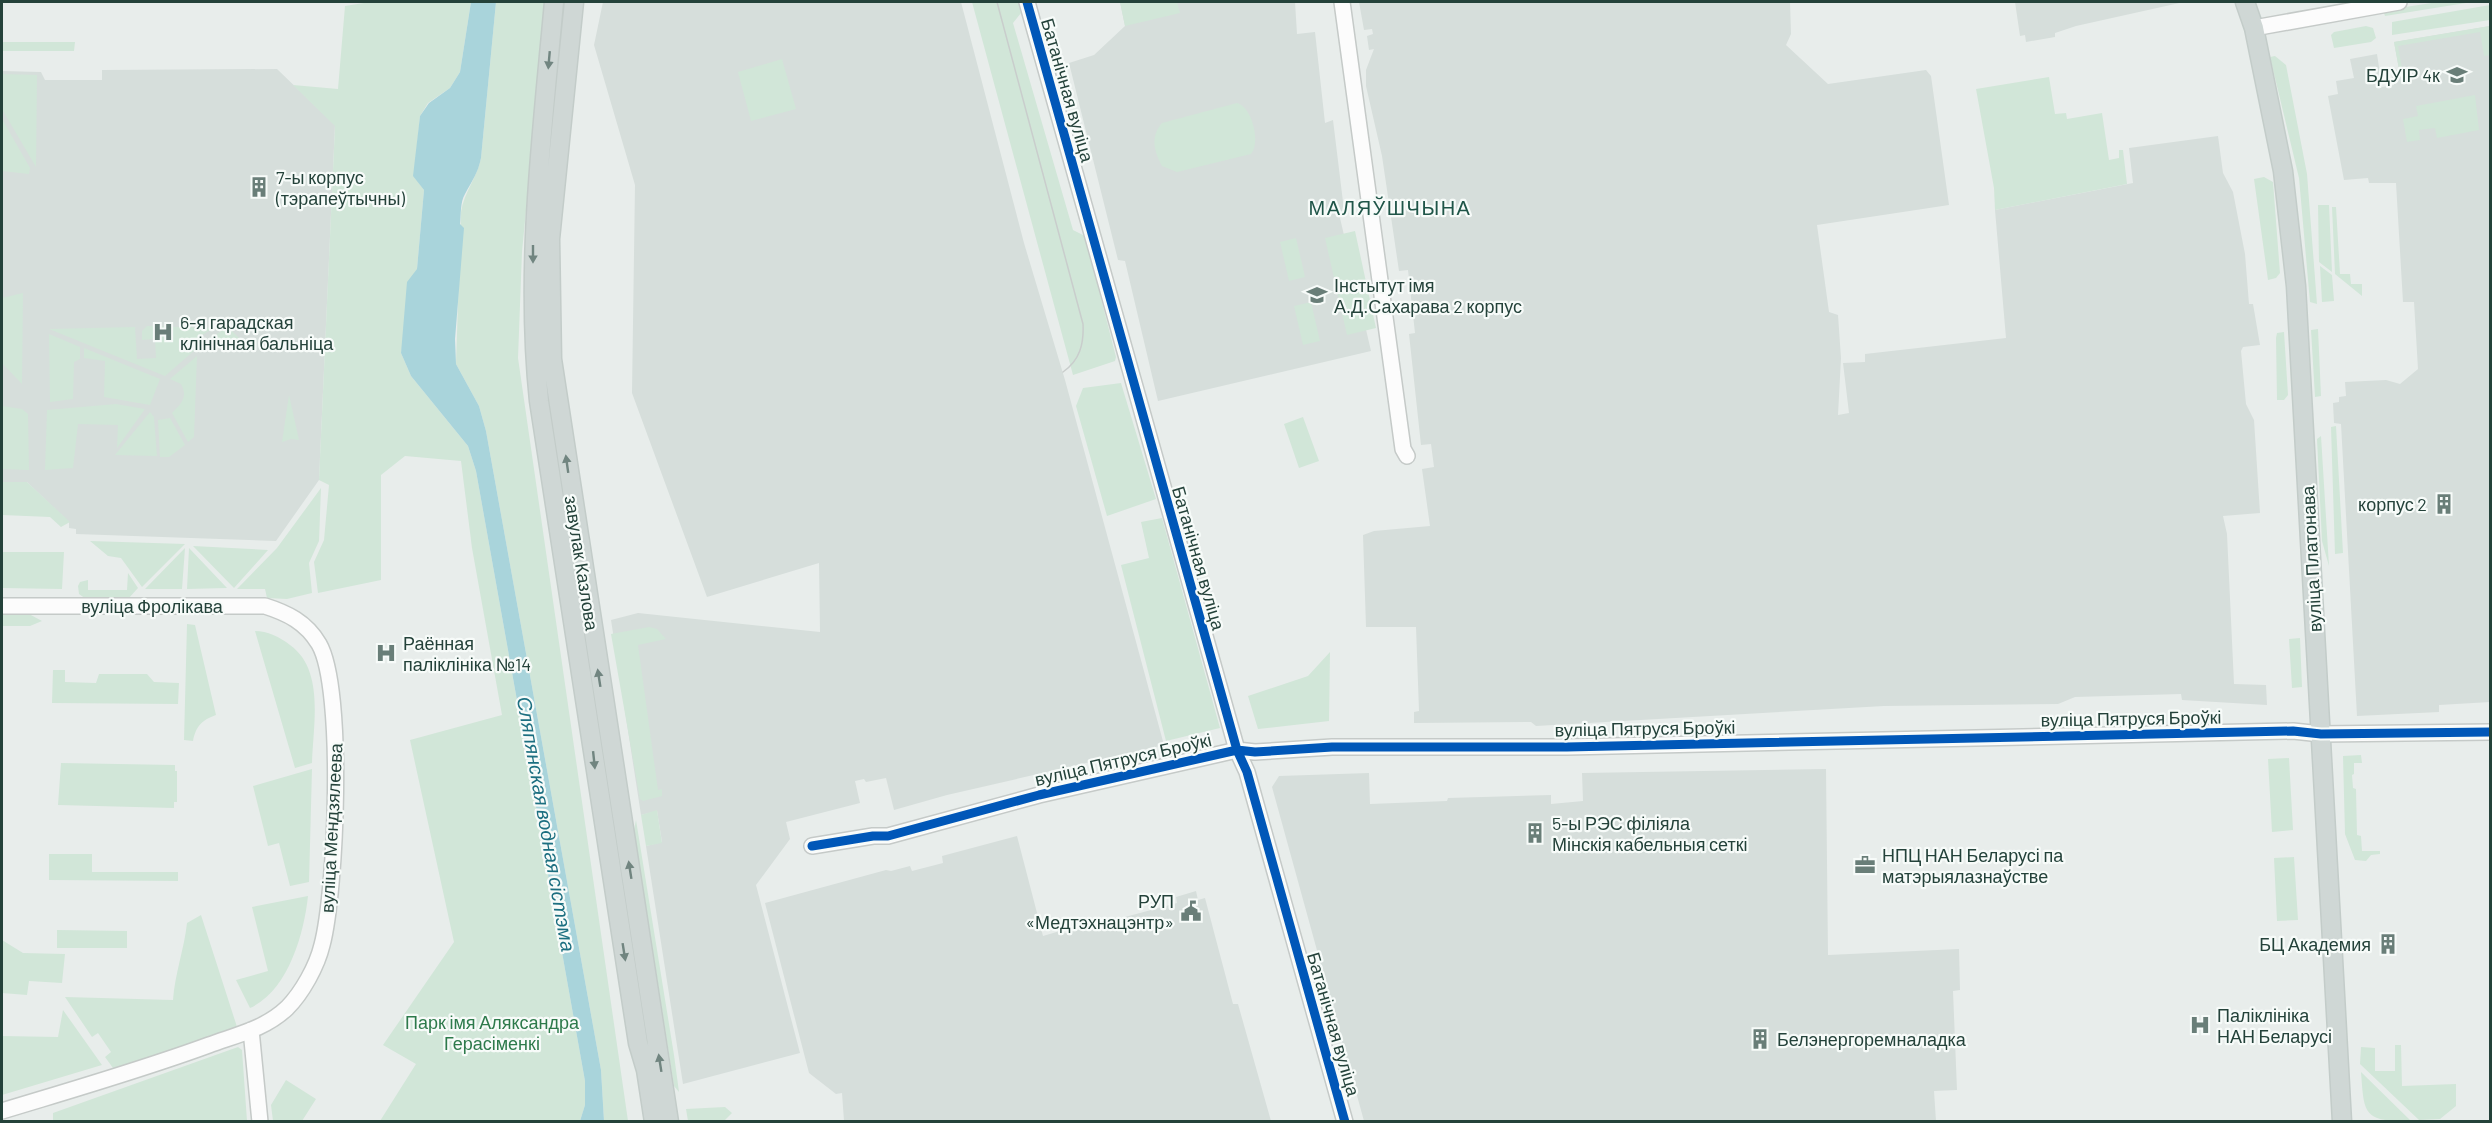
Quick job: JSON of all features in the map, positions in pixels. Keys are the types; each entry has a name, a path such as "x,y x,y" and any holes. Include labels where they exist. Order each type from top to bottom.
{"main road":[{"name":"завулак Казлова","path":"554,2 533,249 533,345 563,495 669,1121"},
{"name":"завулак Казлова","path":"574,2 550,239 552,359 563,495 638,1043 642,1122"},
{"name":"вуліца Платонава","path":"2245,2 2254,28 2283,171 2296,286 2342,1122"},
{"name":"завулак Казлова","path":"638,1043 646,1070 654,1122"}],"street":[{"name":"Батанічная вуліца","path":"1027,2 1237,750 1247,772 1345,1122"},
{"path":"1342,2 1403,449 1407,456"},
{"path":"2254,28 2399,2"},
{"name":"вуліца Фролікава","path":"2,606 265,606 299,620"},
{"name":"вуліца Мендзялеева","path":"2,1111 262,1026 288,1008 312,971 322,947 331,882 335,734 330,679 320,645 299,620"},
{"name":"вуліца Пятруся Броўкі","path":"812,846 873,836 888,836 1028,798 1237,750 1255,752 1332,747 1567,747 2293,731 2321,734 2490,732"},
{"path":"251,1030 260,1122"}],"shaded area":[{"path":"603,2 961,2 1024,243 1065,380 1164,745 947,795 894,810 886,778 866,782 864,779 855,781 860,803 786,822 790,839 756,885 800,1053 683,1084 646,846 662,842 657,811 641,815 611,620 638,613 820,632 819,563 707,597 632,393 635,185 594,45"},
{"path":"1120,2 1295,2 1297,34 1315,32 1325,123 1333,120 1344,210 1340,218 1371,351 1158,401 1125,261 1118,260 1069,63 1094,55 1125,26"},
{"path":"1359,2 1790,2 1791,34 1786,45 1828,84 1926,70 1931,76 1949,205 1817,225 1829,312 1838,315 1841,358 1838,415 1849,413 1843,363 1865,362 1865,354 2006,338 1995,210 2133,183 2129,148 2218,136 2223,173 2233,192 2245,254 2249,304 2253,304 2260,345 2243,347 2241,351 2246,404 2254,420 2260,513 2223,516 2227,534 2234,684 2266,685 2267,705 2182,700 2181,694 2075,697 2058,704 1884,706 1536,726 1531,722 1414,723 1414,712 1419,711 1416,627 1366,627 1363,535 1374,531 1430,526 1422,469 1434,467 1431,444 1421,445 1409,334 1415,333 1408,270 1399,271 1382,156 1366,86 1366,70 1374,49 1369,50 1367,36 1373,34 1372,29 1364,30"},
{"path":"2015,2 2184,2 2076,26 2055,33 2055,37 2026,42 2025,35 2020,36"},
{"path":"2490,26 2490,702 2439,705 2439,712 2357,716 2341,424 2334,423 2333,403 2339,402 2339,397 2346,396 2345,382 2386,380 2400,384 2418,369 2414,302 2403,302 2396,183 2369,183 2368,178 2344,180 2328,96 2338,94 2336,81 2354,78 2350,59 2377,54 2382,87 2394,85 2391,71 2399,69 2394,42"},
{"name":"6-я гарадская клінічная бальніца","path":"277,69 335,125 319,480 276,541 76,534 76,529 69,528 69,522 27,482 2,482 2,71 41,72 45,80 102,80 102,70"},
{"path":"1826,769 1828,955 1959,949 1960,990 1953,991 1957,1090 1934,1091 1936,1121 1364,1121 1272,787 1279,776 1369,773 1370,804 1447,801 1448,798 1551,795 1551,804 1583,801 1582,773"},
{"path":"1017,836 1043,936 1060,931 1062,934 1177,903 1176,897 1196,891 1198,900 1205,898 1233,1004 1238,1004 1271,1121 844,1121 842,1093 836,1094 809,1073 765,903 886,870 891,871 910,866 912,871 943,863 942,856"}],"green space":[{"name":"Парк імя Аляксандра Герасіменкі","path":"370,2 471,2 460,72 450,88 428,103 420,116 414,176 424,190 417,269 401,353 411,376 468,446 476,471 585,1081 585,1105 580,1121 380,1121 416,1064 383,1045 454,942 410,740 502,715 472,548 461,461 405,456 381,475 381,580 318,593 314,562 324,540 329,485 319,480 335,126 293,85 338,89 345,6"},
{"name":"Парк імя Аляксандра Герасіменкі","path":"496,2 546,2 522,252 518,358 628,1121 604,1121 601,1070 486,431 479,406 456,364 461,212 481,158"},
{"path":"972,2 1018,2 1021,13 1013,23 1073,230 1085,236 1116,357 1115,361 1073,375"},
{"path":"1120,2 1177,2 1180,13 1125,26"},
{"path":"2438,2 2472,2 2385,16 2384,13 2386,10"},
{"path":"2490,5 2490,20 2392,35 2392,22"},
{"path":"2366,26 2373,28 2376,38 2371,42 2334,48 2331,35 2334,32"},
{"path":"2490,26 2490,55 2484,56 2480,32 2398,46 2402,68 2399,69 2394,42"},
{"path":"2,42 75,42 74,51 2,51"},
{"path":"2275,56 2286,65 2307,174 2317,304 2310,302 2299,178 2270,57"},
{"path":"782,59 796,109 751,121 738,72"},
{"path":"2,74 37,75 36,167 2,109"},
{"path":"2049,77 2055,114 2066,113 2067,119 2102,113 2109,160 2119,158 2119,150 2123,150 2127,184 1995,210 1994,188 1976,89"},
{"path":"2475,95 2479,130 2437,138 2435,128 2419,130 2420,140 2407,142 2403,119 2418,116 2416,106"},
{"path":"1237,103 1247,111 1251,118 1255,142 1251,154 1177,172 1162,166 1154,144 1158,128 1162,123"},
{"path":"2,119 30,168 29,174 2,171"},
{"path":"2264,177 2273,182 2280,273 2276,278 2268,280 2254,179"},
{"path":"2318,205 2329,205 2332,272 2319,262"},
{"path":"2332,207 2336,207 2340,274 2350,274 2351,284 2362,284 2362,296 2335,274"},
{"path":"1355,231 1376,328 1347,335 1325,238"},
{"path":"1296,238 1305,277 1289,281 1280,242"},
{"path":"2320,266 2332,275 2334,301 2322,302"},
{"path":"23,293 22,384 2,363 2,298"},
{"path":"1311,302 1320,341 1303,345 1294,306"},
{"path":"147,326 213,328 201,336 196,349 165,376 49,329 135,327 137,359 156,358 155,339 142,340 142,331"},
{"path":"2318,329 2321,396 2315,397 2311,330"},
{"path":"223,330 232,331 239,338 241,347 202,347 205,342"},
{"path":"2284,332 2288,395 2284,400 2277,400 2276,338 2277,333"},
{"path":"49,334 80,347 80,359 74,362 73,399 50,402"},
{"path":"84,348 160,379 150,405 104,397 105,361 84,358"},
{"path":"197,356 194,437 188,442 172,413 183,400 183,389 181,384 170,379"},
{"path":"1121,383 1156,499 1107,516 1076,406 1083,388"},
{"path":"289,395 299,440 291,439 282,442"},
{"path":"116,404 145,409 117,448 118,425 78,424 73,468 45,470 47,410"},
{"path":"2,406 22,409 28,414 29,470 2,469"},
{"path":"150,412 154,417 157,456 115,455"},
{"path":"1303,417 1319,461 1299,468 1284,424"},
{"path":"170,418 185,445 169,457 160,457 158,420"},
{"path":"2336,426 2343,553 2335,554 2331,427"},
{"path":"2321,436 2329,566 2322,541 2317,439"},
{"path":"2,482 27,482 70,522 61,527 50,517 2,515"},
{"path":"321,488 319,541 309,563 312,593 287,599 267,598 265,589 237,589 277,548"},
{"path":"1162,518 1220,728 1166,741 1121,565 1149,558 1141,522"},
{"path":"90,541 185,544 142,587 121,558 108,556"},
{"path":"193,546 268,550 234,588"},
{"path":"185,548 182,589 145,589"},
{"path":"189,548 227,588 187,589"},
{"path":"2,552 64,552 62,589 2,588"},
{"path":"128,573 138,588 128,599 86,599 79,594 80,582 88,580 88,590 127,590"},
{"path":"29,614 42,621 30,626 2,626 2,615"},
{"path":"187,624 195,625 216,715 200,724 193,741 184,740"},
{"path":"649,627 657,629 666,639 638,645 658,790 662,789 662,796 643,801 640,799 611,634"},
{"path":"255,631 269,633 286,642 301,656 308,669 313,683 315,716 312,763 295,768"},
{"path":"2300,638 2302,687 2292,688 2289,639"},
{"path":"1330,652 1329,721 1258,729 1248,696 1308,676"},
{"path":"53,670 65,670 65,682 96,683 99,674 147,674 154,682 179,683 178,704 52,703"},
{"path":"2361,755 2362,763 2354,763 2354,774 2352,775 2353,788 2356,789 2357,835 2361,836 2362,851 2380,851 2380,854 2371,855 2366,861 2355,860 2345,834 2343,756"},
{"path":"2289,758 2293,830 2272,832 2268,759"},
{"path":"61,763 175,765 177,802 174,802 174,808 58,805"},
{"path":"312,769 309,882 290,886 279,843 268,846 253,786"},
{"path":"657,810 662,843 646,846 641,815"},
{"path":"636,820 679,1092 674,1086 634,830"},
{"path":"49,854 92,854 92,872 178,872 178,881 49,880"},
{"path":"2294,857 2298,920 2277,921 2274,858"},
{"path":"308,896 303,927 292,960 275,989 250,1008 236,980 268,971 252,907"},
{"path":"201,915 238,1030 113,1068 105,1057 111,1052 98,1033 92,1037 65,997 173,1000 187,923"},
{"path":"57,930 127,931 127,948 57,948"},
{"path":"2,940 23,953 65,954 62,983 29,981 27,995 2,993"},
{"path":"63,1010 102,1065 2,1095 2,1036 58,1037"},
{"path":"2395,1045 2401,1045 2402,1086 2456,1084 2456,1106 2440,1119 2419,1120 2360,1064 2361,1047 2375,1048 2375,1071 2395,1071"},
{"path":"238,1047 242,1050 247,1121 53,1121 53,1113"},
{"path":"2361,1072 2410,1120 2383,1120 2369,1112 2363,1097"},
{"path":"286,1080 316,1099 302,1121 273,1121 271,1105"},
{"path":"725,1107 732,1113 724,1121 688,1121 686,1109"}],"water":[{"name":"Сляпянская водная сістэма","path":"471,2 496,2 481,158 463,197 461,209 460,224 464,228 455,339 456,364 479,406 486,431 601,1070 604,1121 580,1121 585,1105 585,1081 476,471 468,446 411,376 401,353 407,282 417,269 424,190 413,176 420,116 429,103 450,88 460,72"}],"tram line":[{"path":"997,2 1083,324 1080,351 1063,372"}],"cycle path":[{"path":"1027,2 1237,750 1247,772 1345,1122"},
{"path":"812,846 873,836 888,836 1039,795 1237,750 1255,752 1332,747 1567,747 2293,731 2321,734 2490,732"}],"place":[{"name":"БДУІР 4к","path":"2457,75"},
{"name":"7-ы корпус (тэрапеўтычны)","path":"259,187"},
{"name":"Інстытут імя А.Д.Сахарава 2 корпус","path":"1317,295"},
{"name":"6-я гарадская клінічная бальніца","path":"163,332"},
{"name":"корпус 2","path":"2444,504"},
{"name":"Раённая паліклініка №14","path":"386,653"},
{"name":"5-ы РЭС філіяла Мінскія кабельныя сеткі","path":"1535,833"},
{"name":"НПЦ НАН Беларусі па матэрыялазнаўстве","path":"1865,865"},
{"name":"РУП «Медтэхнацэнтр»","path":"1191,911"},
{"name":"БЦ Академия","path":"2388,944"},
{"name":"Паліклініка НАН Беларусі","path":"2200,1025"},
{"name":"Белэнергоремналадка","path":"1760,1039"}],"district":[{"name":"МАЛЯЎШЧЫНА","path":"1390,207"}]}
